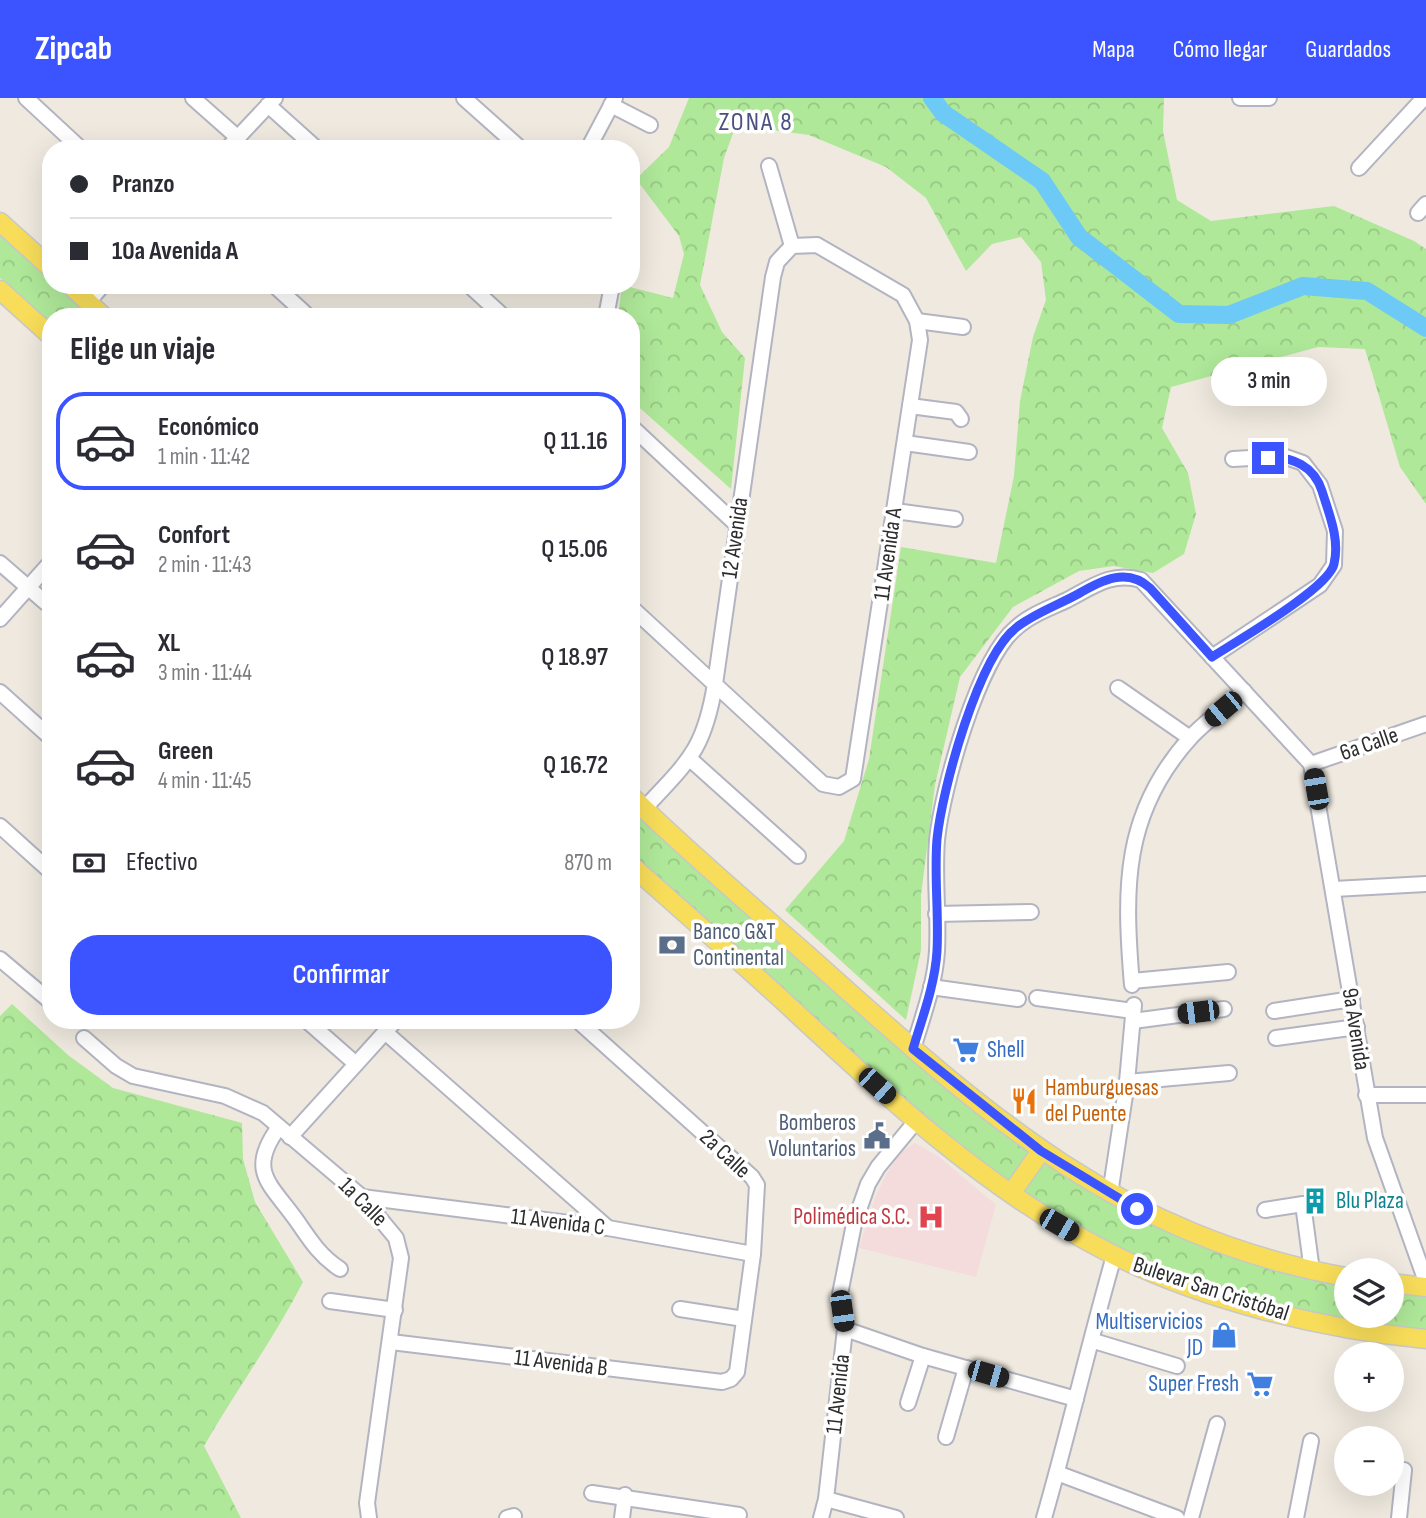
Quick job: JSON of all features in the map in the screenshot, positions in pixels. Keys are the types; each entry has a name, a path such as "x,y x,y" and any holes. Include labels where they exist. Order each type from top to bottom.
{"main road":[{"path":"0,222 42,260"},
{"path":"0,290 42,328"},
{"path":"80,294 94,308"},
{"name":"Bulevar San Cristóbal","path":"640,805 913,1049 1041,1151 1110,1194 1171,1225 1312,1271 1334,1275"},
{"name":"Bulevar San Cristóbal","path":"640,873 916,1121 1059,1225 1114,1256 1187,1285 1315,1322 1426,1339"},
{"path":"1012,1192 1041,1151"},
{"path":"1404,1285 1425,1287"}],"street":[{"path":"26,98 71,140"},
{"path":"193,98 237,137"},
{"path":"464,98 510,140"},
{"path":"1244,99 1269,98"},
{"path":"593,140 613,101 650,125"},
{"path":"1359,168 1421,101"},
{"path":"234,140 272,102 308,140"},
{"path":"769,166 790,248 817,245 903,295 917,321 963,327"},
{"name":"12 Avenida","path":"640,801 690,759 709,724 773,277 777,262 790,248"},
{"path":"88,302 95,294"},
{"path":"284,294 299,308"},
{"path":"479,294 494,308"},
{"name":"11 Avenida A","path":"715,684 823,784 847,784 853,779 857,767 920,340 917,321"},
{"path":"910,406 956,412 961,419"},
{"path":"640,434 737,525"},
{"path":"905,443 969,452"},
{"path":"1212,657 1320,585 1334,565 1335,531 1320,485 1303,463 1283,456 1233,459"},
{"path":"895,510 955,519"},
{"path":"0,563 42,600"},
{"path":"0,619 42,572"},
{"name":"6a Calle","path":"936,914 937,838 944,799 967,724 996,650 1016,628 1101,580 1128,576 1141,579 1311,764 1426,724"},
{"path":"640,620 715,684"},
{"path":"1118,688 1190,738"},
{"path":"1228,972 1132,983 1126,908 1130,857 1141,820 1163,774 1190,738 1244,691"},
{"path":"0,692 42,730"},
{"path":"690,759 798,856"},
{"name":"9a Avenida","path":"1311,764 1375,1138 1424,1276 1425,1287"},
{"path":"0,826 42,864"},
{"path":"1334,889 1426,884"},
{"path":"913,1049 931,987 937,951 936,914 1031,912"},
{"path":"0,959 42,994"},
{"path":"931,987 1018,999"},
{"path":"1037,998 1133,1012 1224,1009"},
{"path":"1274,1012 1352,999"},
{"path":"1110,1194 1127,1082 1133,1012"},
{"path":"1276,1038 1357,1027"},
{"path":"316,1029 356,1064"},
{"path":"340,1269 323,1258 272,1192 263,1174 265,1146 284,1132 356,1064 388,1029"},
{"name":"2a Calle","path":"587,1029 752,1177 758,1195 752,1254 737,1372 731,1380"},
{"path":"385,1032 608,1228"},
{"name":"1a Calle","path":"84,1038 116,1066 133,1076 225,1096 263,1113 362,1197 396,1238 401,1258 367,1503 369,1518"},
{"path":"1127,1082 1228,1073"},
{"path":"1366,1095 1426,1095"},
{"name":"11 Avenida","path":"821,1518 826,1499 845,1329 840,1294 854,1224 868,1184 878,1167 916,1121"},
{"name":"11 Avenida C","path":"362,1197 608,1228 752,1254"},
{"path":"1265,1210 1303,1204 1312,1271"},
{"path":"1044,1518 1076,1399 1079,1374 1114,1256"},
{"path":"1076,1399 1087,1377 1115,1276 1135,1265"},
{"path":"330,1301 395,1310"},
{"path":"680,1309 744,1320"},
{"path":"845,1329 923,1356 1076,1399"},
{"name":"11 Avenida B","path":"391,1342 722,1382 731,1380"},
{"path":"1097,1342 1177,1366"},
{"path":"908,1404 923,1356"},
{"path":"946,1437 966,1368"},
{"path":"1191,1518 1217,1424"},
{"path":"1296,1518 1311,1441"},
{"path":"1057,1473 1178,1518"},
{"path":"592,1493 625,1495 701,1513 739,1515"},
{"path":"622,1518 625,1495"},
{"path":"1399,1518 1401,1496"},
{"path":"826,1499 896,1518"}],"shaded area":[{"name":"Polimédica S.C.","path":"915,1143 939,1157 996,1205 976,1277 859,1248 875,1198 887,1173 901,1152"}],"green space":[{"path":"689,98 1164,98 1163,131 1177,200 1211,221 1334,206 1414,241 1426,249 1426,504 1400,467 1365,349 1318,347 1171,387 1162,428 1188,473 1196,514 1184,554 1153,573 1114,566 1079,571 1013,607 960,677 935,785 921,895 921,950 906,1020 785,910 844,841 869,759 901,547 996,563 1014,476 1020,401 1033,337 1046,300 1041,262 1021,237 992,244 966,271 926,198 886,167 809,135 736,125 724,158 700,285 722,332 745,358 731,489 640,408 640,308 619,308 621,294 640,294 640,290 673,298 684,254 679,236 640,184 640,175 669,147"},
{"path":"0,225 42,265 42,294 74,294 88,308 42,308 42,317 0,278"},
{"path":"640,810 1037,1152 1012,1188 970,1159 640,865"},
{"path":"12,1004 68,1055 113,1088 242,1123 243,1159 255,1202 303,1282 204,1446 241,1518 0,1518 0,1016"},
{"path":"1042,1156 1109,1199 1334,1276 1334,1322 1146,1266 1017,1191"},
{"path":"1404,1288 1426,1291 1426,1336 1373,1328 1404,1328"}],"waterway":[{"path":"932,98 943,113 1042,181 1079,237 1179,314 1229,315 1303,286 1367,291 1426,328"}],"place":[{"name":"Banco G&T Continental","path":"672,945"},
{"name":"Shell","path":"966,1050"},
{"name":"Hamburguesas del Puente","path":"1024,1101"},
{"name":"Bomberos Voluntarios","path":"877,1136"},
{"name":"Blu Plaza","path":"1315,1201"},
{"name":"Polimédica S.C.","path":"931,1217"},
{"name":"Multiservicios JD","path":"1224,1335"},
{"name":"Super Fresh","path":"1260,1384"}],"district":[{"name":"ZONA 8","path":"756,122"}],"route":[{"path":"1137,1209 1082,1178 1022,1138 913,1049 931,987 937,951 937,838 944,799 984,676 996,650 1016,628 1101,580 1128,576 1141,579 1212,657 1320,585 1334,565 1335,531 1320,485 1303,463 1283,456 1268,458"}]}
